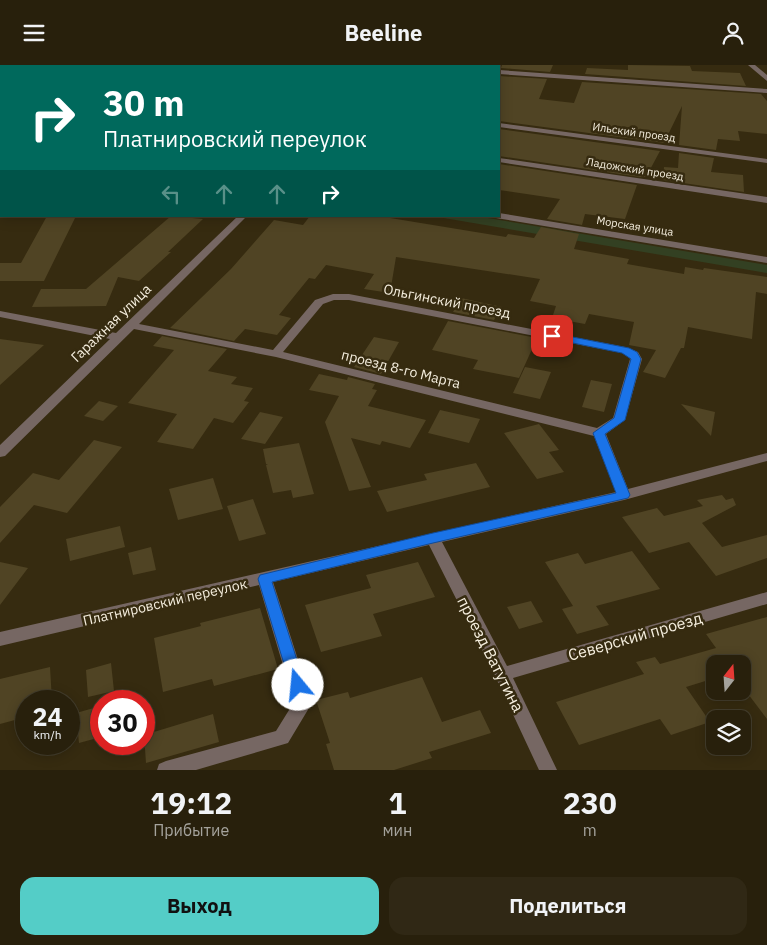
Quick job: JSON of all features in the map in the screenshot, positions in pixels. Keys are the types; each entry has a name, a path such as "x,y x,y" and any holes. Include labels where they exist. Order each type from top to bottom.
{"street":[{"path":"751,65 767,79"},
{"path":"500,73 767,91"},
{"name":"Ильский проезд","path":"500,125 767,161"},
{"name":"Ладожский проезд","path":"500,160 767,200"},
{"name":"Морская улица","path":"500,216 767,260"},
{"name":"Гаражная улица","path":"0,453 242,217"},
{"name":"Ольгинский проезд","path":"276,354 319,302 333,297 349,297 625,350 634,354 636,359 619,420 598,433"},
{"path":"1,316 118,337"},
{"name":"проезд 8-го Марта","path":"130,325 276,354 598,433"},
{"path":"598,433 624,495"},
{"name":"Платнировский переулок","path":"0,639 624,495 767,457"},
{"name":"проезд Ватутина","path":"433,538 502,673 548,770"},
{"path":"166,770 282,737 303,703 264,579"},
{"name":"Северский проезд","path":"502,673 767,598"}],"green space":[{"path":"438,217 482,217 767,265 767,273"}],"building":[{"path":"502,65 553,65 550,72 501,68"},
{"path":"628,65 690,66 692,71 740,73 746,86 585,74 587,68 628,70"},
{"path":"500,76 547,79 539,99 574,103 582,82 761,94 767,101 767,134 738,131 740,141 718,139 716,150 679,145 682,106 664,143 500,121"},
{"path":"500,129 660,151 646,177 500,156"},
{"path":"679,153 714,158 711,172 743,175 744,192 663,180 664,167 678,168"},
{"path":"500,164 637,185 625,219 585,214 582,225 547,219 560,199 500,190"},
{"path":"46,217 76,217 44,281 0,281 0,263 21,263"},
{"path":"170,217 203,219 139,281 118,277 106,306 32,307 41,289 86,289"},
{"path":"309,217 384,217 506,237 508,234 534,238 541,227 579,234 574,249 629,259 627,264 684,274 685,267 767,277 767,294 756,292 752,339 688,327 684,348 681,348 665,378 643,372 656,350 629,345 634,322 589,314 585,324 552,318 556,306 530,301 540,279 396,257 390,293 364,289 374,274 326,265 315,279 309,278 279,315 291,318 277,335 245,329 234,341 170,328 231,269 274,220 303,225"},
{"path":"461,298 502,307 494,320 453,312"},
{"path":"448,321 537,338 519,378 473,369 478,360 432,350"},
{"path":"162,336 227,349 208,371 237,377 231,384 253,388 244,401 249,402 233,423 214,418 193,449 157,442 177,414 128,403 174,350 153,346"},
{"path":"374,337 399,342 381,374 354,367"},
{"path":"0,339 44,345 0,385"},
{"path":"525,367 551,372 540,399 513,393"},
{"path":"319,374 347,380 348,377 375,384 372,389 377,390 368,406 426,420 410,448 382,441 380,445 351,438 371,487 349,491 325,422 339,396 309,390"},
{"path":"591,380 612,384 604,412 582,407"},
{"path":"99,401 118,406 103,421 84,416"},
{"path":"681,404 715,412 711,436"},
{"path":"440,410 480,419 469,443 428,433"},
{"path":"260,412 283,417 265,444 241,439"},
{"path":"539,424 559,450 549,452 564,472 537,479 504,433"},
{"path":"94,440 122,447 67,513 34,505 0,543 0,507 33,473 59,480"},
{"path":"299,443 314,494 293,498 291,490 273,493 266,465 268,464 266,464 263,449"},
{"path":"476,463 490,487 387,512 377,491 427,480 424,474"},
{"path":"213,478 223,509 178,520 169,489"},
{"path":"722,495 726,500 733,498 736,505 702,523 722,547 767,535 767,558 716,576 689,542 649,553 622,517 657,508 664,516 703,506 697,500"},
{"path":"253,499 266,534 239,541 227,506"},
{"path":"120,526 125,547 70,561 66,539"},
{"path":"151,547 156,570 133,575 128,553"},
{"path":"632,551 660,589 596,606 609,625 577,634 562,609 573,606 545,562 578,553 585,564"},
{"path":"0,562 28,568 0,605"},
{"path":"418,562 435,597 373,614 382,636 321,652 305,605 371,588 366,575"},
{"path":"531,601 543,622 519,629 507,607"},
{"path":"260,608 278,669 214,686 212,679 163,692 154,638 201,626 200,623"},
{"path":"767,617 767,719 751,698 751,655 706,655 706,681 686,687 706,716 706,723 671,735 660,719 579,745 556,702 644,674 636,662 655,657 660,664 716,648 706,634"},
{"path":"111,663 114,690 90,690 90,697 88,697 86,670"},
{"path":"50,667 51,690 15,690 15,720 0,724 0,679"},
{"path":"422,677 442,722 480,710 491,733 429,752 432,758 394,770 334,770 326,744 330,743 316,700 348,692 350,698"},
{"path":"90,709 90,740 80,743 80,712"},
{"path":"213,714 219,742 146,763 145,755 155,755 155,732"}],"route":[{"path":"298,685 264,579 433,538 624,495 598,433 619,420 636,359 634,354 625,350 552,336"}]}
